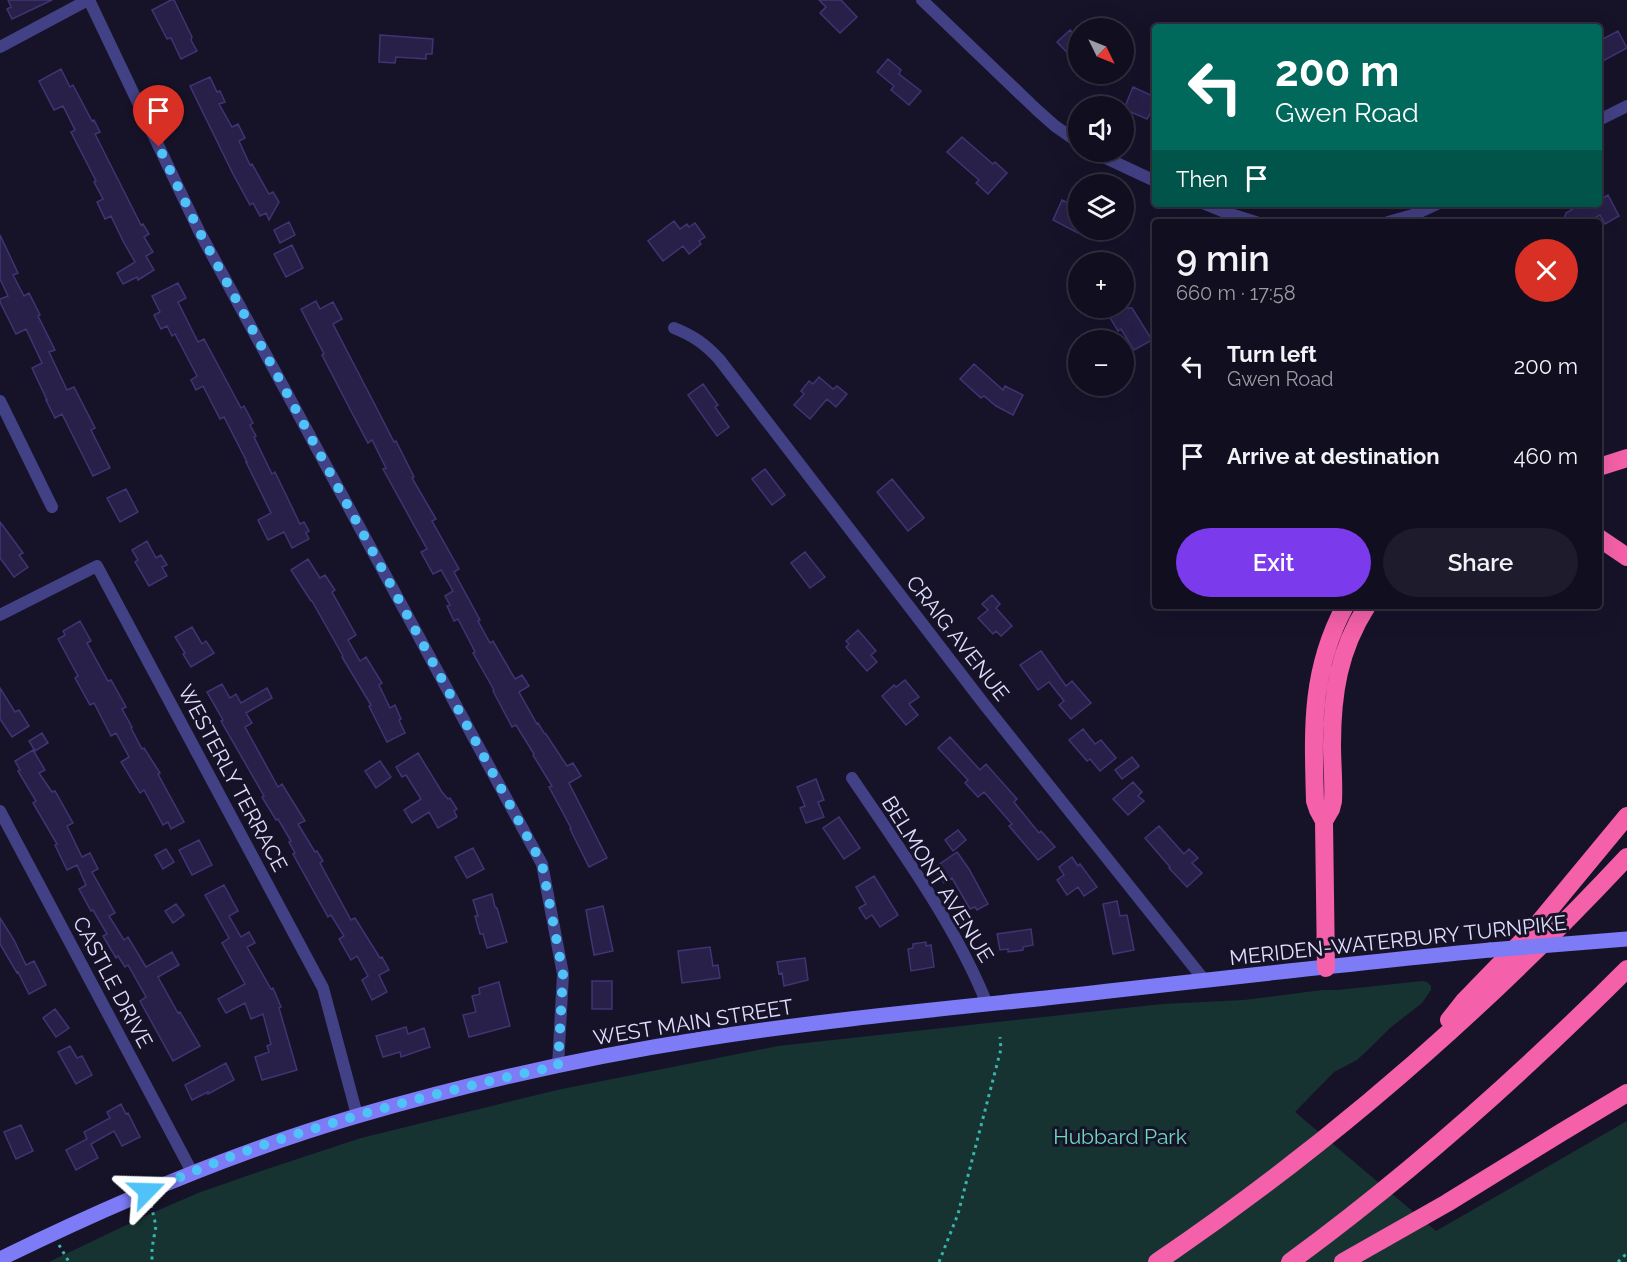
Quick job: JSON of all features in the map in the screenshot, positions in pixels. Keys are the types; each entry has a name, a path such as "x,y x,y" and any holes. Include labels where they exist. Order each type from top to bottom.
{"highway":[{"path":"1602,466 1627,458"},
{"path":"1602,540 1627,557"},
{"path":"1324,820 1315,801 1315,701 1325,650 1344,609"},
{"path":"1326,968 1324,820 1333,801 1332,723 1336,682 1346,649 1365,609"},
{"path":"1433,1045 1459,1006 1531,932 1627,816"},
{"path":"1157,1262 1284,1169 1353,1114 1537,951 1627,857"},
{"path":"1290,1262 1359,1209 1468,1119 1627,969"},
{"path":"1343,1262 1447,1203 1627,1094"}],"main road":[{"name":"MERIDEN-WATERBURY TURNPIKE","path":"1174,984 1407,958 1627,939"},
{"name":"WEST MAIN STREET","path":"0,1259 147,1191 248,1151 357,1115 492,1080 630,1051 778,1028 1174,984"}],"street":[{"path":"0,47 88,0 199,231 542,864 563,974 558,1066"},
{"path":"922,0 1037,110 1068,135"},
{"path":"1602,118 1627,106"},
{"path":"1114,162 1152,180"},
{"path":"1212,207 1246,219"},
{"path":"1397,219 1430,207"},
{"name":"CRAIG AVENUE","path":"674,328 692,335 706,345 719,359 963,677 1205,981"},
{"path":"0,401 52,507"},
{"name":"WESTERLY TERRACE","path":"0,615 97,566 323,988 357,1115"},
{"name":"BELMONT AVENUE","path":"852,778 903,853 949,927 972,968 987,1004"},
{"name":"CASTLE DRIVE","path":"0,811 192,1172"}],"path":[{"path":"939,1262 958,1214 1001,1049 1000,1037"},
{"path":"147,1191 156,1226 152,1262"},
{"path":"1618,1262 1627,1253"}],"green space":[{"name":"Hubbard Park","path":"1422,981 1431,986 1431,990 1422,1003 1390,1028 1357,1060 1334,1072 1295,1112 1436,1231 1627,1121 1627,1262 49,1262 198,1193 261,1171 361,1138 557,1090 778,1046 1162,1004 1244,1000"}],"building":[{"path":"8,0 52,0 12,19 7,9 11,7"},
{"path":"174,0 197,51 181,59 171,38 167,39 152,10"},
{"path":"819,0 841,0 857,17 840,33 820,13 826,7"},
{"path":"1618,31 1627,48 1602,61 1602,39"},
{"path":"1068,32 1068,54 1057,42"},
{"path":"380,35 433,39 432,54 426,54 426,59 396,57 395,63 379,62"},
{"path":"888,59 901,70 899,74 921,91 909,105 891,90 894,86 877,72"},
{"path":"61,69 70,87 73,85 92,121 94,120 100,132 95,134 141,225 143,224 149,234 144,237 153,252 146,256 154,270 138,280 137,277 123,284 117,273 135,262 111,216 105,219 97,202 103,199 71,132 75,130 63,106 54,110 39,81"},
{"path":"210,77 225,102 219,104 232,127 238,124 245,138 239,141 250,165 252,164 269,194 273,192 279,202 269,220 266,213 260,216 253,203 250,205 190,86"},
{"path":"1133,87 1152,96 1152,115 1150,114 1147,119 1134,113 1134,96 1129,96"},
{"path":"962,137 1007,173 988,194 976,183 979,180 947,152"},
{"path":"1608,195 1619,216 1605,224 1600,215 1593,219 1564,219 1566,213 1576,207 1602,207 1602,198"},
{"path":"1062,200 1068,203 1068,228 1053,220"},
{"path":"674,221 680,229 687,224 689,227 695,223 705,237 699,241 701,244 689,254 683,246 663,261 648,241"},
{"path":"289,222 295,235 280,243 274,230"},
{"path":"0,235 18,273 13,275 24,296 29,293 40,315 38,316 55,350 49,352 67,390 74,387 95,428 91,430 110,468 93,476 62,414 55,418 46,400 32,368 42,363 26,329 16,334 0,302 0,299 8,296 0,279"},
{"path":"292,245 303,268 286,277 274,254"},
{"path":"178,283 186,298 178,302 198,342 204,339 241,408 244,406 253,423 250,425 256,436 254,437 272,474 275,472 300,524 304,522 309,531 306,533 309,539 292,548 284,532 268,540 258,520 271,513 247,462 224,417 220,419 203,386 196,390 191,380 197,376 175,334 172,336 167,326 161,329 154,315 160,312 152,296"},
{"path":"316,301 320,309 333,302 342,319 333,324 394,442 396,441 414,477 412,478 436,519 432,521 459,569 454,572 490,643 493,641 515,679 522,675 529,686 519,692 537,724 567,766 573,763 581,776 569,783 607,858 589,867 549,787 552,786 516,725 512,727 458,619 454,621 445,596 453,591 441,570 433,574 421,552 427,549 383,469 386,468 372,440 368,443 352,413 301,309"},
{"path":"1134,311 1152,340 1134,350 1134,330 1117,330 1110,318 1134,318"},
{"path":"974,364 1003,390 1005,386 1023,395 1013,415 984,396 981,398 960,379"},
{"path":"819,377 833,389 837,386 847,394 836,407 827,399 810,419 794,405 804,394 801,391 809,381 813,384"},
{"path":"703,384 718,405 715,407 729,427 717,436 688,395"},
{"path":"765,469 785,495 772,505 752,479"},
{"path":"892,479 924,518 908,531 877,492"},
{"path":"126,489 138,512 120,522 107,498"},
{"path":"0,522 23,553 19,555 28,567 14,577 0,558"},
{"path":"147,541 156,558 161,555 167,565 162,567 167,576 149,586 135,562 138,560 132,550"},
{"path":"805,552 825,577 810,588 791,563"},
{"path":"308,559 320,578 325,575 335,590 332,592 356,635 348,640 360,661 366,657 382,683 379,685 390,708 395,705 405,733 387,742 369,706 371,705 312,601 291,570"},
{"path":"992,595 1000,604 996,608 1012,626 1001,636 996,631 993,634 978,618 988,610 982,604"},
{"path":"80,621 91,641 87,643 108,681 111,680 126,707 122,709 131,728 142,749 144,748 160,773 158,774 184,822 171,829 168,822 163,825 144,790 140,793 121,762 129,757 116,733 111,736 94,703 90,705 75,678 78,676 58,639 65,635 63,631"},
{"path":"192,627 202,644 206,641 214,653 191,667 175,637"},
{"path":"858,630 876,651 871,655 877,662 867,671 846,647 849,644 846,641"},
{"path":"1041,651 1066,686 1072,681 1091,703 1071,719 1059,705 1064,701 1049,682 1038,690 1020,665"},
{"path":"905,680 919,697 909,704 918,715 906,725 882,696 894,685 896,687"},
{"path":"222,684 230,698 236,694 241,703 267,688 272,698 246,713 252,723 245,727 278,787 282,784 305,821 298,824 323,861 320,863 351,920 355,918 389,970 379,975 387,992 372,1000 362,980 368,976 357,956 351,960 339,939 344,936 331,915 328,917 293,854 295,853 289,842 291,841 262,797 264,796 207,692"},
{"path":"0,688 15,712 19,710 29,726 12,737 0,719"},
{"path":"1083,729 1095,744 1101,740 1116,758 1100,771 1090,759 1087,761 1069,740"},
{"path":"42,733 48,743 35,751 29,741"},
{"path":"950,737 980,770 986,764 1017,799 1014,802 1039,833 1041,831 1055,847 1038,860 1009,826 1012,824 984,792 978,797 965,783 968,780 938,748"},
{"path":"33,750 45,770 39,773 52,792 55,791 73,823 67,826 82,857 90,853 98,869 92,872 115,913 109,916 124,940 128,937 146,967 172,952 179,965 158,977 200,1046 173,1061 140,1001 146,997 128,965 125,967 118,956 116,958 103,936 107,934 79,889 86,885 77,865 67,870 55,845 57,844 33,803 36,801 18,771 20,770 15,761"},
{"path":"418,753 442,792 448,799 450,798 457,809 454,811 457,817 438,828 429,812 412,823 404,810 421,799 406,775 402,777 396,767"},
{"path":"1132,757 1139,766 1122,779 1115,770"},
{"path":"380,761 391,777 376,788 365,771"},
{"path":"816,779 824,800 818,802 824,817 806,823 800,808 805,806 797,787"},
{"path":"1133,782 1142,792 1138,796 1144,801 1128,815 1113,799"},
{"path":"839,817 860,848 844,859 823,828"},
{"path":"1159,826 1184,854 1189,849 1198,858 1192,863 1202,873 1187,887 1145,838"},
{"path":"958,830 966,840 953,851 945,840"},
{"path":"199,840 212,865 192,875 179,850"},
{"path":"473,848 484,869 467,878 455,857"},
{"path":"166,849 174,862 163,869 155,855"},
{"path":"957,852 988,904 977,910 975,907 970,909 952,878 944,883 934,868"},
{"path":"1072,857 1097,887 1084,896 1078,887 1067,895 1057,880 1064,875 1059,867"},
{"path":"874,876 898,915 880,927 872,915 866,919 859,908 866,904 856,887"},
{"path":"224,885 238,911 229,916 241,937 249,932 255,943 247,947 271,989 273,988 281,1007 279,1008 297,1070 262,1080 255,1057 269,1052 267,1046 271,1044 263,1014 251,1019 245,1003 226,1013 218,999 245,984 222,943 229,938 205,895"},
{"path":"492,894 507,942 487,948 483,934 480,934 473,900"},
{"path":"1117,901 1120,916 1127,915 1134,950 1113,954 1103,904"},
{"path":"176,904 184,915 173,923 165,911"},
{"path":"603,906 613,951 594,955 586,910"},
{"path":"0,918 26,965 34,961 46,985 29,994 0,944"},
{"path":"1031,929 1033,945 1023,947 1023,950 1008,952 1008,949 1000,950 997,934"},
{"path":"926,942 926,946 931,945 934,967 911,971 908,949 913,948 913,944"},
{"path":"710,947 713,966 718,965 720,978 682,983 678,951"},
{"path":"805,958 808,980 784,986 777,962"},
{"path":"592,981 612,981 612,1009 592,1009"},
{"path":"499,982 510,1026 469,1037 463,1015 476,1012 472,996 480,994 479,988"},
{"path":"55,1009 69,1028 56,1037 43,1018"},
{"path":"406,1027 408,1034 424,1028 430,1047 401,1057 400,1052 383,1057 376,1036"},
{"path":"70,1046 77,1058 82,1056 92,1075 76,1084 58,1052"},
{"path":"226,1063 234,1080 192,1100 185,1085"},
{"path":"121,1104 140,1137 122,1146 114,1131 91,1144 98,1158 76,1170 66,1150 87,1139 84,1132 110,1118 107,1112"},
{"path":"21,1125 33,1151 16,1159 4,1132"}],"route":[{"path":"147,1191 248,1151 357,1115 492,1080 558,1066 563,974 542,864 199,231 159,147"}]}
